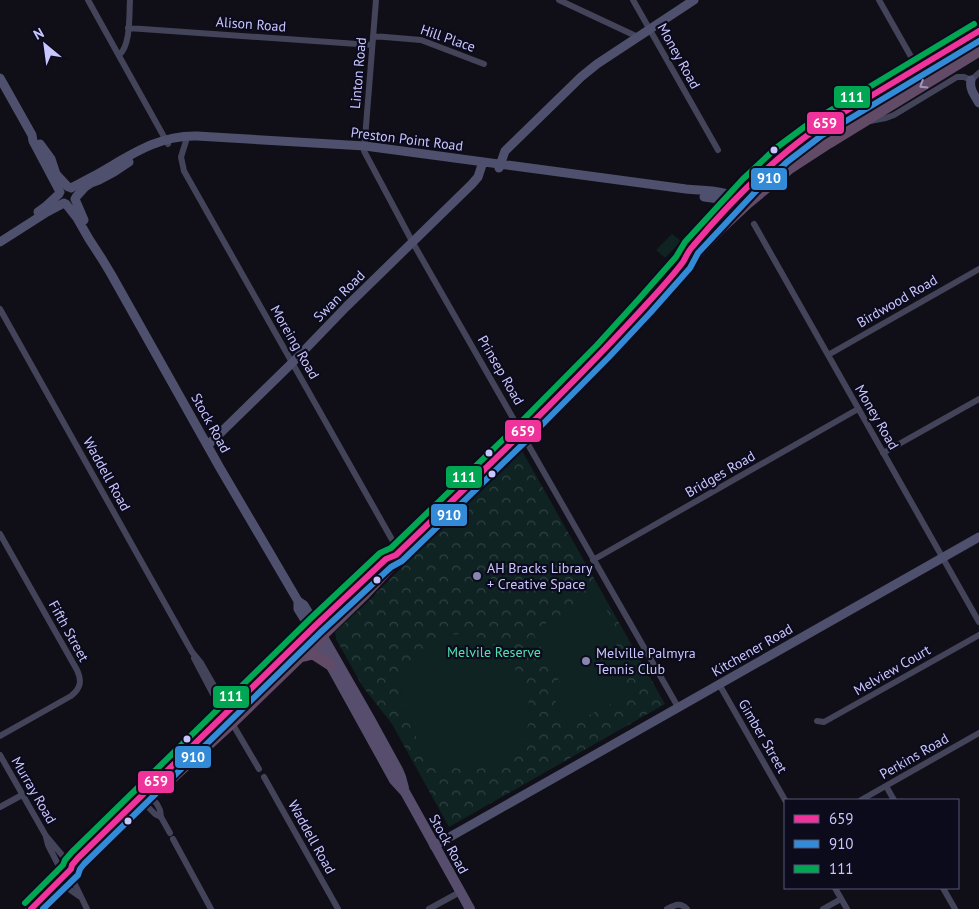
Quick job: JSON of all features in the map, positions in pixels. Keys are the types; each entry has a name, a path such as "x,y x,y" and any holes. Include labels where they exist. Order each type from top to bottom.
{"highway":[{"path":"30,909 68,873 81,864 228,716 316,633 386,559 398,554 522,434 606,348 683,262 697,253 779,157 816,129 979,31"},
{"path":"740,204 830,143 979,51"},
{"path":"779,157 789,170"},
{"path":"228,716 300,657 316,633"},
{"path":"300,657 313,654 330,665"},
{"path":"68,873 78,858 145,798"}],"main road":[{"name":"Stock Road","path":"316,633 330,665 394,780 404,792 470,909"},
{"name":"Stock Road","path":"316,633 398,770 404,792"}],"street":[{"path":"88,0 167,142"},
{"path":"119,55 122,53 128,38 130,0"},
{"name":"Linton Road","path":"364,149 376,0"},
{"path":"560,0 638,36"},
{"name":"Money Road","path":"633,0 718,150"},
{"path":"499,166 503,154 509,146 581,77 638,36 694,0"},
{"path":"878,0 918,69"},
{"name":"Alison Road","path":"128,28 372,45"},
{"name":"Hill Place","path":"373,36 420,40 484,64"},
{"path":"979,73 970,83 971,90 979,103"},
{"path":"863,122 894,115 957,77 972,80"},
{"name":"Stock Road","path":"0,78 32,135 51,159 56,174 75,191 85,222 102,253 102,258"},
{"name":"Stock Road","path":"32,135 61,200 77,218 102,258 298,601 298,609 316,633"},
{"name":"Preston Point Road","path":"76,198 85,187 114,172 139,155 184,136 197,136 364,149 499,166 718,198 740,204"},
{"name":"Preston Point Road","path":"70,187 92,178 147,146 167,142 212,140 364,149"},
{"name":"Moreing Road","path":"186,142 182,158 184,171 398,554"},
{"name":"Prinsep Road","path":"364,149 413,243 678,707"},
{"name":"Swan Road","path":"208,445 476,181 482,164"},
{"path":"0,237 45,208 63,188 70,187"},
{"path":"0,242 47,212 65,203 72,202 76,198"},
{"name":"Money Road","path":"754,224 979,622"},
{"name":"Birdwood Road","path":"828,355 979,269"},
{"name":"Waddell Road","path":"0,309 192,652 201,672 259,769"},
{"path":"883,453 979,399"},
{"name":"Bridges Road","path":"593,560 858,409"},
{"name":"Fifth Street","path":"0,534 76,668 80,681 78,689 71,696 0,736"},
{"name":"Kitchener Road","path":"434,846 979,537"},
{"name":"Melview Court","path":"817,721 824,722 979,635"},
{"name":"Gimber Street","path":"719,684 784,799"},
{"name":"Perkins Road","path":"863,799 979,733"},
{"name":"Murray Road","path":"0,755 46,836 62,855 69,858 78,858"},
{"name":"Waddell Road","path":"264,777 338,909"},
{"path":"886,786 893,799"},
{"path":"0,807 22,795"},
{"path":"145,798 160,810 161,817 211,909"},
{"name":"Murray Road","path":"46,836 48,845 68,873 87,909"},
{"path":"55,885 69,889 80,896"},
{"path":"836,889 847,909"},
{"path":"945,889 956,909"},
{"path":"429,909 460,892"},
{"path":"823,909 841,899"},
{"path":"667,909 678,904 683,905 687,909"}],"green space":[{"path":"672,234 681,241 665,258 656,250"},
{"name":"Melvile Reserve","path":"521,449 665,704 449,827 392,724 363,687 336,639 335,632 373,597"},
{"name":"Melville Palmyra Tennis Club","path":"598,595 615,626 608,630 624,660 617,665 631,693 569,726 554,698 565,692 532,631"},
{"path":"461,634 485,641 495,647 517,672 527,696 529,720 526,732 520,743 502,759 484,768 455,768 437,760 428,753 417,738 404,712 401,694 402,682 404,672 410,662 430,642 442,636"}],"transit line":[{"name":"111","path":"25,903 63,865 72,852 310,619 380,553 391,548 516,427 597,345 676,257 685,242 743,179 776,148 811,122 974,24"},
{"name":"659","path":"31,909 71,869 78,858 316,625 386,559 396,555 552,403 663,286 683,262 691,248 721,214 766,169 816,129 979,31"},
{"name":"910","path":"43,909 78,875 84,864 322,631 391,567 402,561 528,439 609,357 690,268 698,253 756,191 787,162 821,136 979,41"}],"place":[{"name":"AH Bracks Library + Creative Space","path":"477,576"},
{"name":"Melville Palmyra Tennis Club","path":"586,661"}]}
